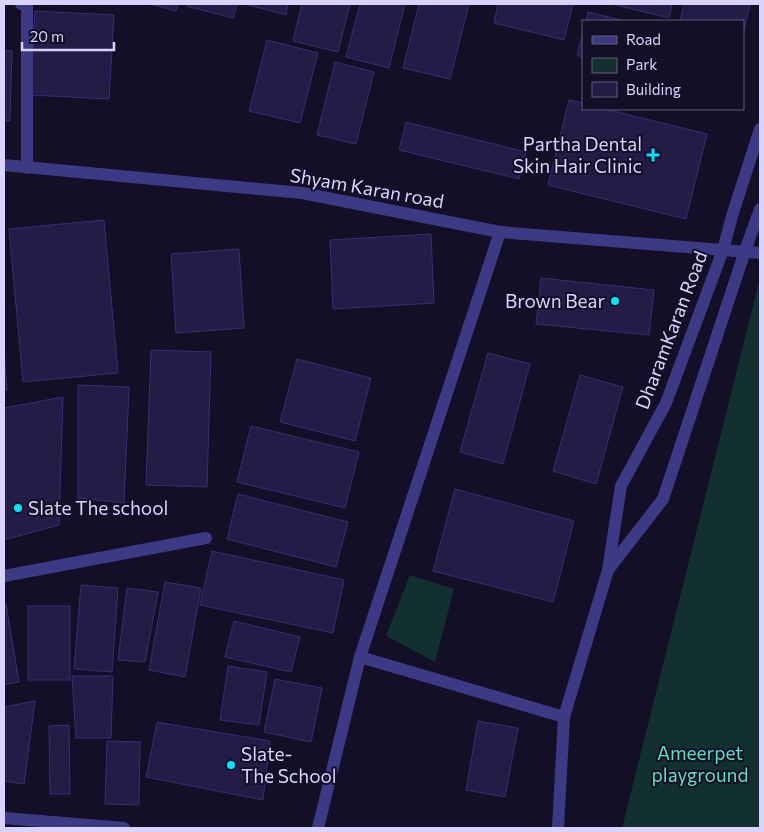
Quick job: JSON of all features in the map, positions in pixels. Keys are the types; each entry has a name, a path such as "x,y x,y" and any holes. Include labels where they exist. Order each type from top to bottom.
{"street":[{"path":"22,4 27,5 27,168"},
{"name":"DharamKaran Road","path":"558,828 564,717 608,570 621,486 666,403 723,250 760,129"},
{"name":"Shyam Karan road","path":"4,165 302,193 500,232 760,253"},
{"name":"DharamKaran Road","path":"608,570 663,498 760,209"},
{"path":"318,828 360,657 500,232"},
{"path":"4,576 206,538"},
{"path":"360,657 564,717"},
{"path":"4,818 124,828"}],"green space":[{"name":"Ameerpet playground","path":"758,286 760,286 760,828 622,828"},
{"path":"410,575 454,589 435,662 386,636"}],"building":[{"path":"150,4 178,4 176,11"},
{"path":"187,4 237,4 233,18 186,6"},
{"path":"245,4 288,4 286,15"},
{"path":"302,4 350,4 338,52 293,41"},
{"path":"360,4 405,4 389,68 346,57"},
{"path":"419,4 469,4 450,79 403,68"},
{"path":"498,4 573,4 564,40 494,23"},
{"path":"612,4 672,4 669,18"},
{"path":"684,4 750,4 744,31 744,20 680,20"},
{"path":"35,11 114,15 109,99 30,95"},
{"path":"588,12 621,20 586,20"},
{"path":"582,37 582,57 577,55"},
{"path":"267,40 318,53 300,123 249,111"},
{"path":"4,50 12,51 10,121 4,121"},
{"path":"335,62 374,72 356,144 317,135"},
{"path":"569,100 582,103 582,110 609,110 707,134 686,219 548,185"},
{"path":"406,122 526,152 519,179 399,150"},
{"path":"104,220 118,373 23,382 9,229"},
{"path":"431,234 434,303 333,309 330,240"},
{"path":"239,249 244,328 176,333 171,254"},
{"path":"541,278 654,290 649,335 536,324"},
{"path":"151,350 211,352 207,487 146,485"},
{"path":"4,352 7,390 4,390"},
{"path":"488,353 530,364 503,464 460,452"},
{"path":"297,359 371,378 355,441 280,422"},
{"path":"580,375 623,387 596,484 553,471"},
{"path":"78,385 129,387 124,503 78,498"},
{"path":"63,397 59,525 4,540 4,408"},
{"path":"251,426 359,452 345,508 237,482"},
{"path":"455,489 574,521 553,602 433,571"},
{"path":"238,494 348,522 336,567 227,539"},
{"path":"212,551 344,580 333,633 200,605"},
{"path":"165,582 201,588 185,677 149,670"},
{"path":"81,585 118,588 112,672 74,669"},
{"path":"127,588 158,592 145,662 118,660"},
{"path":"4,604 6,604 19,682 4,685"},
{"path":"28,606 70,606 70,680 28,680"},
{"path":"234,621 300,637 291,672 225,657"},
{"path":"228,666 267,672 259,725 220,720"},
{"path":"72,676 113,676 111,738 76,738"},
{"path":"275,679 322,688 311,742 264,732"},
{"path":"35,701 24,784 4,781 4,707"},
{"path":"478,721 518,728 505,797 466,790"},
{"path":"157,722 270,741 263,800 146,777"},
{"path":"69,725 70,794 50,794 49,726"},
{"path":"107,741 140,742 139,805 105,804"}],"place":[{"name":"Partha Dental Skin Hair Clinic","path":"653,155"},
{"name":"Brown Bear","path":"615,301"},
{"name":"Slate The school","path":"18,508"},
{"name":"Slate- The School","path":"231,765"}]}
